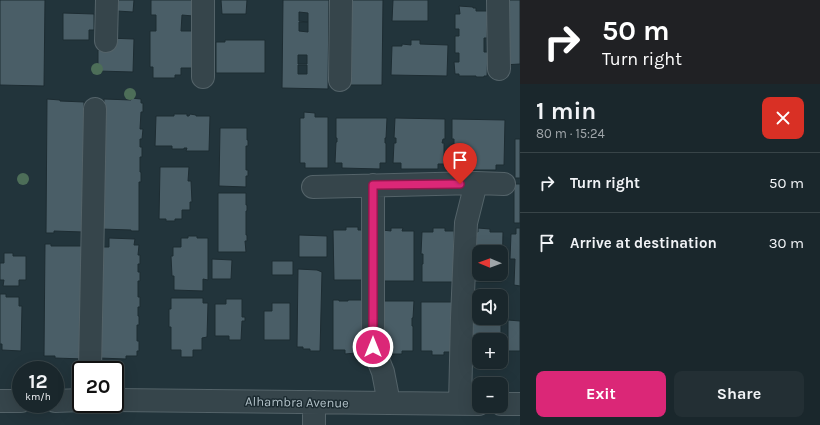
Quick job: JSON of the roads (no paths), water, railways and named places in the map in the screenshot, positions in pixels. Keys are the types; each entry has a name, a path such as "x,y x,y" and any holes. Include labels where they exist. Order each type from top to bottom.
{"street":[{"path":"106,41 107,0"},
{"path":"203,0 203,77"},
{"path":"340,80 341,0"},
{"path":"498,0 498,69"},
{"path":"90,361 95,109"},
{"path":"470,404 462,318 466,223 476,183"},
{"path":"313,187 476,183 504,184"},
{"path":"373,185 373,347 383,372 389,403"},
{"name":"Alhambra Avenue","path":"124,400 470,404"},
{"path":"0,401 12,401"},
{"path":"314,402 314,425"},
{"path":"508,404 520,404"}]}
